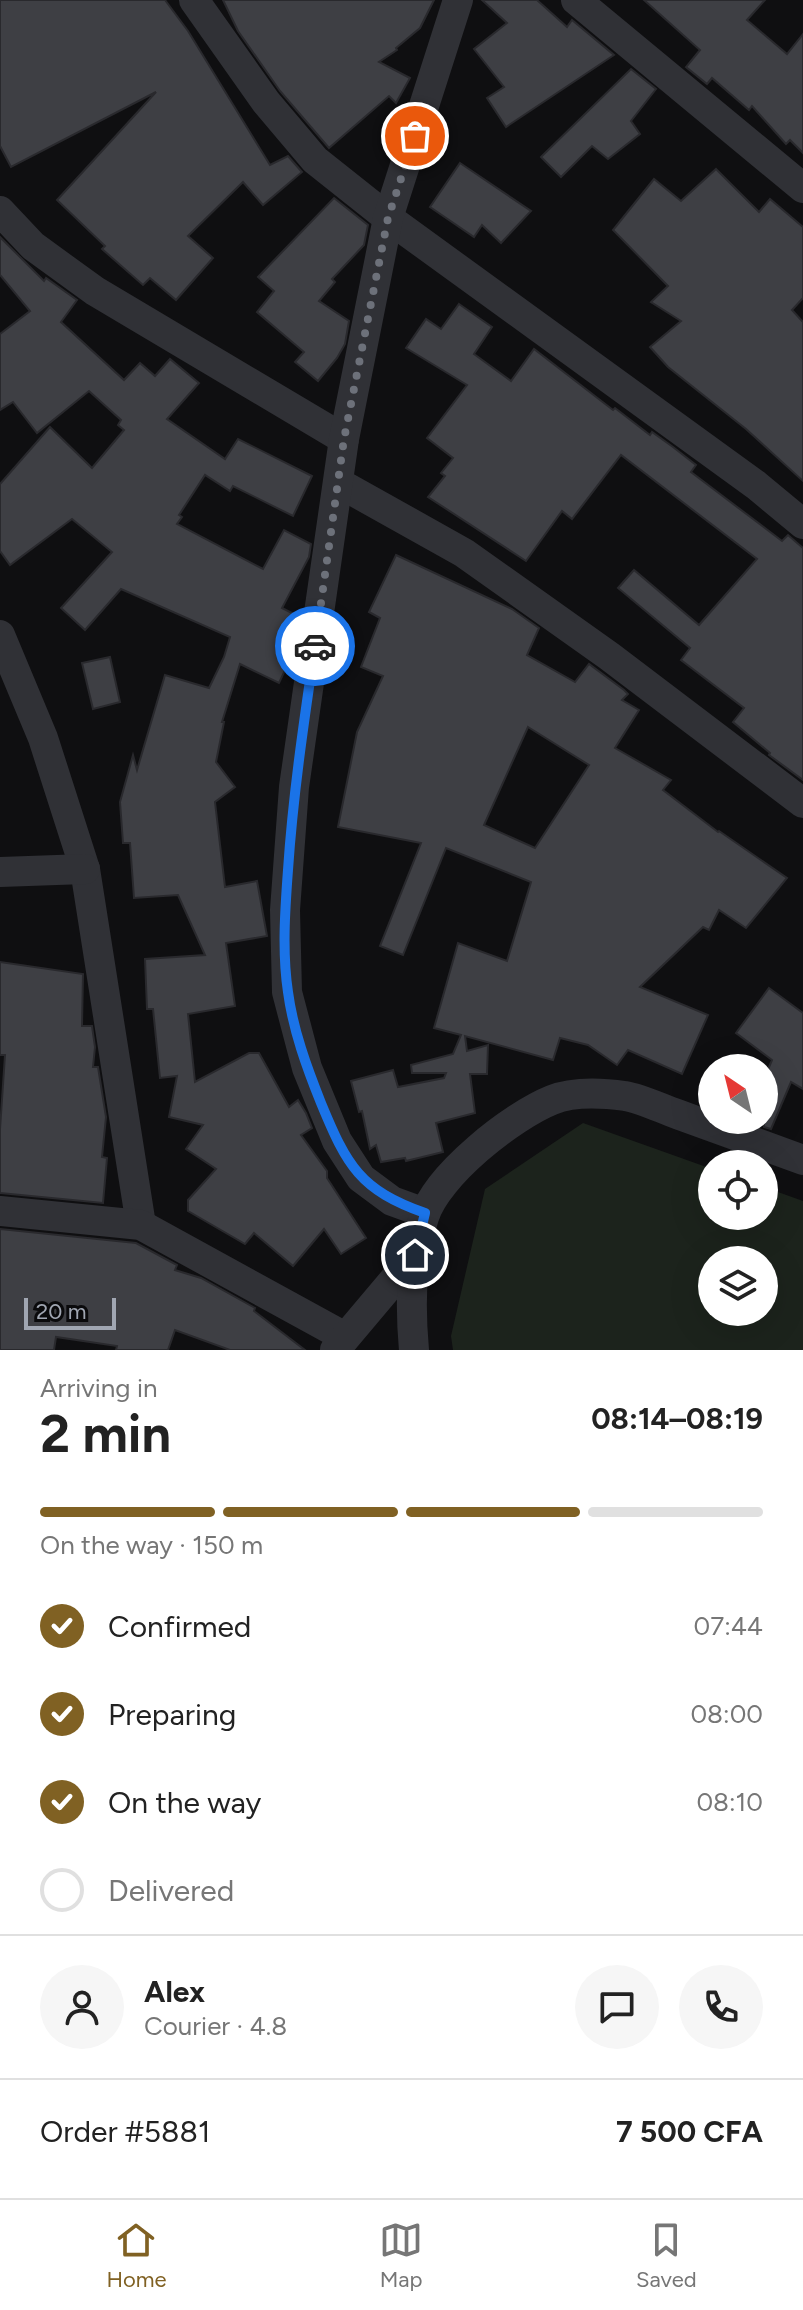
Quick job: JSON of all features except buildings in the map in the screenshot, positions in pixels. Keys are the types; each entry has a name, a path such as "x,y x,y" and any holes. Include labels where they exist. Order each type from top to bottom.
{"street":[{"path":"194,0 266,102 315,160 388,218 756,485 803,524"},
{"path":"425,1213 392,1201 361,1178 337,1141 307,1068 287,992 285,910 294,787 344,439 388,218 458,0"},
{"path":"576,0 803,188"},
{"path":"0,211 33,246 95,291 344,439"},
{"path":"339,483 464,553 609,656 803,803"},
{"path":"0,635 43,738 85,869 141,1225"},
{"path":"0,872 85,869"},
{"path":"414,1350 410,1315 415,1255 425,1213 446,1183 487,1140 522,1115 555,1098 590,1094 628,1097 803,1160"},
{"path":"0,1211 141,1225 340,1343 415,1255"}],"shaded area":[{"path":"583,1123 698,1164 698,1230 778,1230 778,1192 803,1201 803,1350 453,1350 451,1336 485,1189"}],"way so far":[{"path":"315,646 344,439 388,218 415,136"}],"route":[{"path":"315,646 294,787 285,910 287,992 307,1068 337,1141 361,1178 392,1201 425,1213 415,1255"}]}
